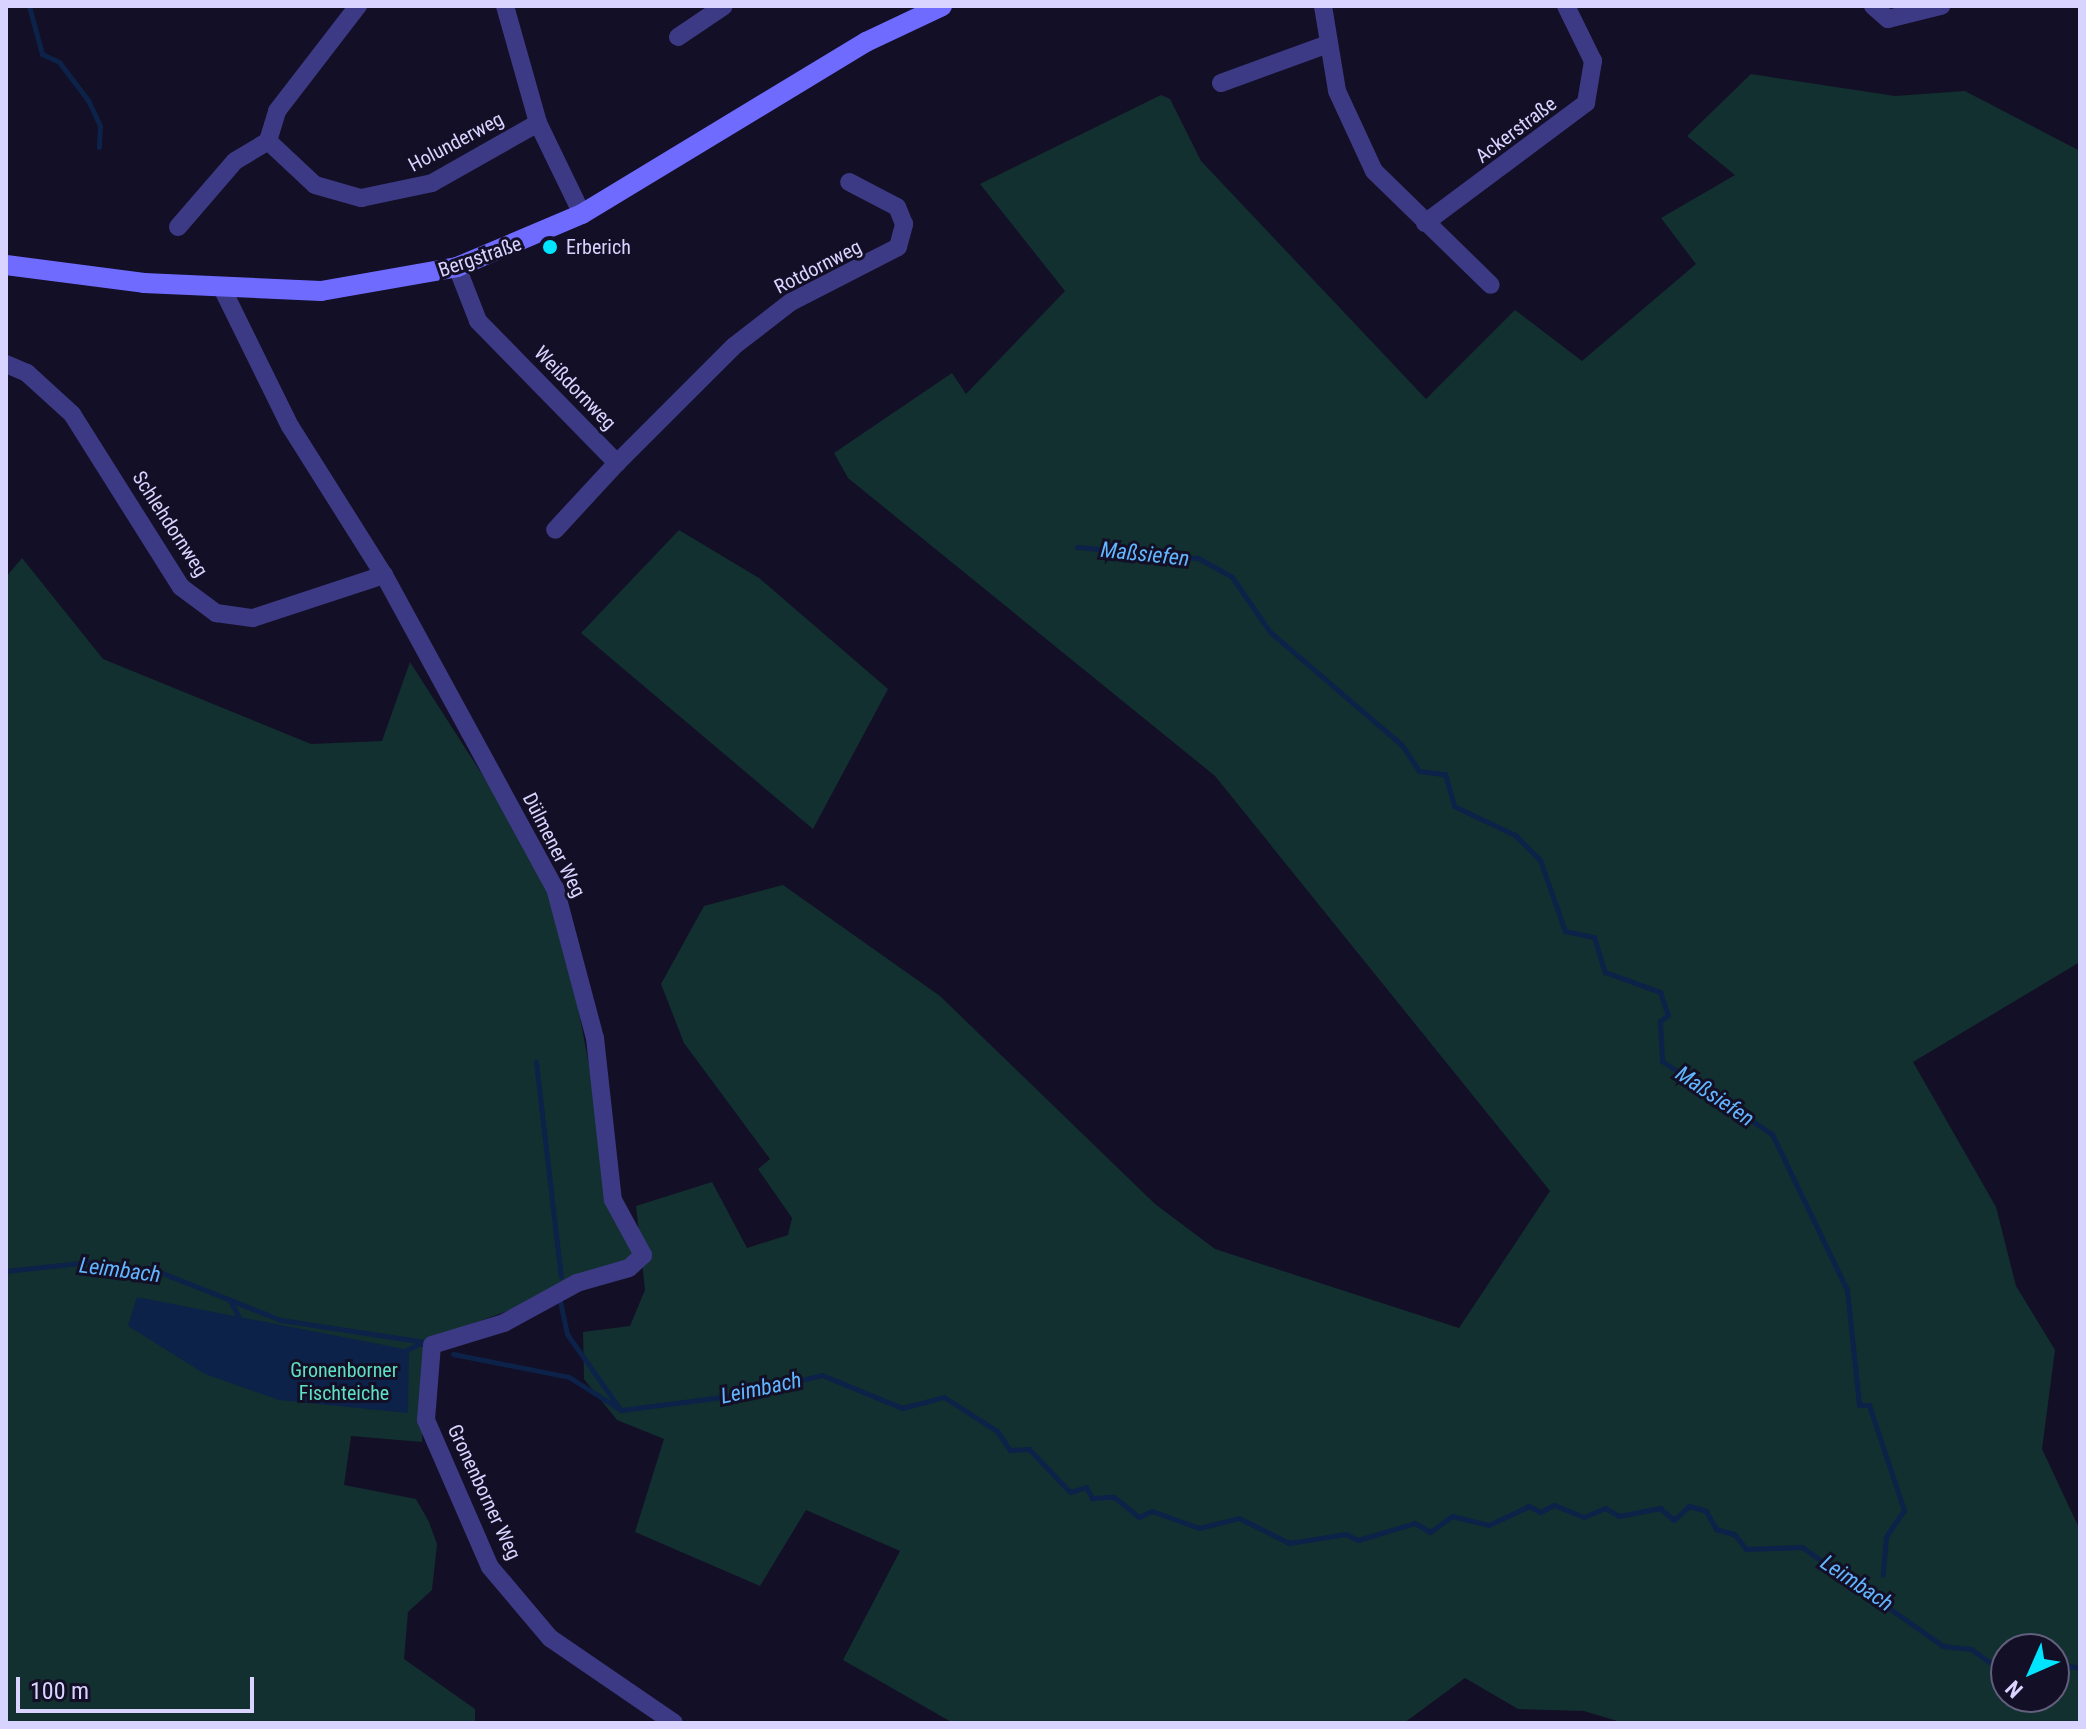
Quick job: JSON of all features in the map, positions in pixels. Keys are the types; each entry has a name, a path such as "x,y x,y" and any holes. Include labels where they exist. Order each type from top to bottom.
{"street":[{"path":"178,227 235,161 268,141 277,111 358,6"},
{"path":"505,6 538,123 582,214"},
{"path":"678,37 724,6"},
{"name":"Bergstraße","path":"6,265 222,288 378,286 457,267 582,214 839,58 942,6"},
{"path":"1323,6 1328,44 1350,129 1374,171 1491,285"},
{"name":"Ackerstraße","path":"1425,223 1586,103 1593,61 1566,6"},
{"path":"1873,6 1888,19 1941,6"},
{"path":"1221,83 1328,44"},
{"name":"Holunderweg","path":"268,141 315,185 361,198 432,183 538,123"},
{"name":"Rotdornweg","path":"617,463 768,319 898,247 904,224 897,207 849,182"},
{"name":"Weißdornweg","path":"457,267 478,321 617,463"},
{"name":"Dülmener Weg","path":"222,288 290,426 384,575 555,888 595,1038 613,1200 643,1255 629,1268 436,1344"},
{"name":"Schlehdornweg","path":"6,364 27,373 72,414 181,587 216,613 253,618 384,575"},
{"path":"555,530 617,463"},
{"name":"Gronenborner Weg","path":"436,1344 426,1420 490,1567 550,1638 674,1723"}],"green space":[{"path":"1751,74 1895,96 1965,91 2080,151 2080,962 1913,1062 1996,1207 2016,1286 2055,1350 2042,1449 2080,1530 2080,1723 1624,1723 1584,1711 1518,1709 1465,1678 1404,1723 953,1723 843,1660 900,1551 806,1510 760,1586 635,1532 664,1439 617,1420 584,1379 583,1332 630,1326 645,1290 636,1206 712,1182 747,1248 788,1235 792,1218 758,1169 770,1159 684,1043 661,984 704,906 783,885 940,996 1155,1204 1215,1249 1459,1328 1550,1191 1215,776 848,478 834,453 952,373 966,394 1065,291 980,184 1161,95 1170,99 1201,161 1426,399 1515,310 1582,361 1696,264 1661,218 1735,175 1687,136"},
{"path":"679,530 759,578 888,689 813,829 581,633"},
{"name":"Gronenborner Fischteiche","path":"22,558 103,659 311,744 382,741 410,662 555,888 612,1184 640,1246 629,1268 415,1344 424,1347 422,1442 351,1436 344,1485 416,1499 429,1522 437,1544 432,1590 408,1612 404,1659 475,1709 475,1723 6,1723 6,577"}],"water":[{"path":"137,1297 409,1350 408,1413 279,1400 205,1374 128,1326"}],"waterway":[{"path":"29,6 42,54 59,62 88,100 100,126 99,147"},
{"name":"Maßsiefen","path":"1077,547 1198,558 1232,577 1270,632 1402,745 1419,771 1445,774 1454,806 1515,835 1540,860 1565,931 1594,937 1605,972 1660,992 1668,1015 1660,1021 1662,1061 1772,1134 1847,1290 1859,1405 1869,1405 1904,1510 1886,1537 1883,1575"},
{"path":"536,1062 561,1277"},
{"name":"Leimbach","path":"6,1271 89,1262 157,1271 281,1320 424,1342"},
{"name":"Leimbach","path":"229,1299 243,1324"},
{"path":"560,1301 567,1334 618,1406"},
{"name":"Leimbach","path":"403,1352 423,1342"},
{"name":"Leimbach","path":"453,1354 569,1377 621,1410 738,1395 822,1375 902,1408 944,1397 997,1431 1010,1450 1029,1449 1070,1492 1086,1487 1092,1498 1114,1497 1139,1517 1152,1511 1199,1528 1239,1518 1289,1543 1346,1534 1358,1540 1415,1523 1430,1532 1452,1516 1489,1525 1529,1506 1540,1512 1554,1505 1584,1517 1605,1508 1619,1516 1660,1508 1674,1520 1689,1506 1706,1511 1716,1529 1734,1534 1746,1549 1802,1547 1943,1646 1971,1649 1990,1663"},
{"name":"Leimbach","path":"2070,1666 2080,1668"}],"place":[{"name":"Erberich","path":"550,247"}]}
